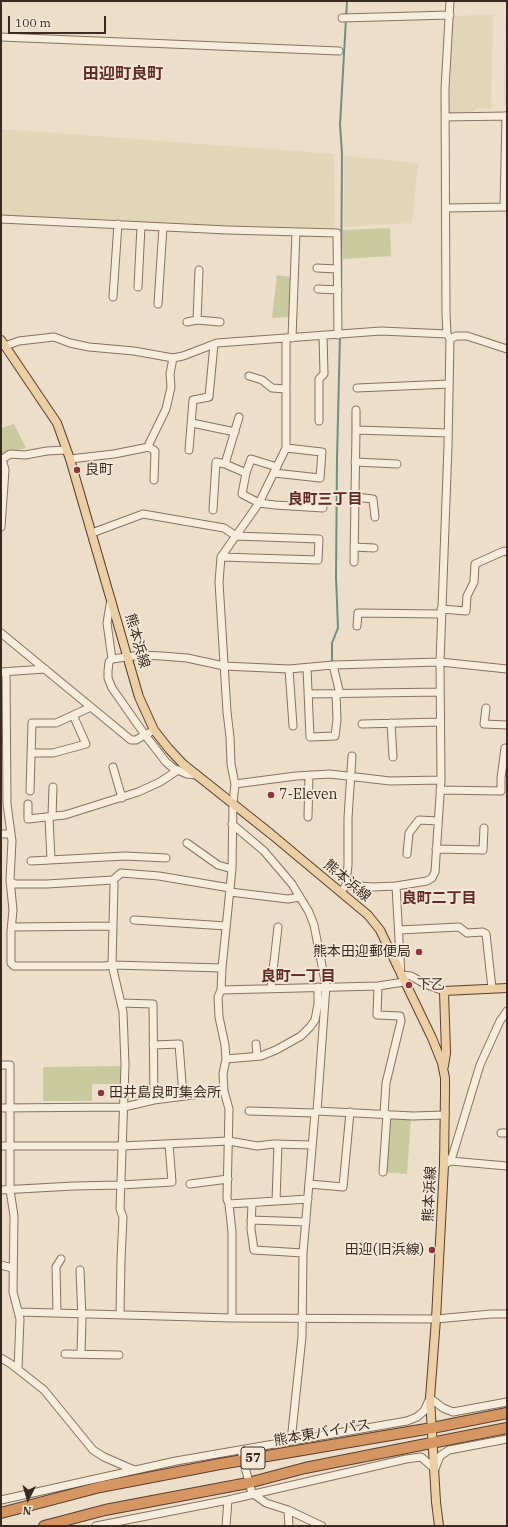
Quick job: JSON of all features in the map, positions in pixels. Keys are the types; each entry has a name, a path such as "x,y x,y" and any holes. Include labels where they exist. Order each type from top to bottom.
{"highway":[{"name":"熊本東バイパス","path":"1,1513 100,1487 243,1460 432,1428 507,1413"},
{"name":"57","path":"44,1526 105,1510 248,1483 305,1468 507,1428"}],"main road":[{"name":"熊本浜線","path":"3,343 57,423 70,459 139,697 154,730 183,764 344,888 368,915 380,930 432,1038 442,1063 444,1071 447,1163 430,1398 436,1502 439,1526"},
{"path":"444,1071 446,1053 444,991 507,988"}],"street":[{"path":"352,756 348,818 348,865 344,888 396,886 419,883 432,878 435,872 441,780 441,612 449,384 449,336 446,314 445,89 450,1"},
{"path":"342,18 450,15"},
{"path":"1,37 339,52"},
{"path":"445,117 507,116 506,207 446,208"},
{"path":"1,219 163,227 337,233 339,334"},
{"path":"113,297 118,224"},
{"path":"138,287 140,226"},
{"path":"158,304 163,227"},
{"path":"232,1318 232,1232 228,1199 229,1109 224,1091 223,1074 226,1059 225,1045 219,1017 218,997 221,990 232,869 232,824 235,784 231,764 219,582 221,558 259,503 286,448 286,389 296,232"},
{"path":"317,268 337,269"},
{"path":"197,320 199,270"},
{"path":"318,289 338,290"},
{"path":"187,322 197,320 220,322"},
{"path":"3,343 54,337 70,343 89,347 134,351 173,358 183,356 217,343 380,331 467,336 507,349"},
{"path":"319,421 319,379 324,374 323,336"},
{"path":"190,450 193,400 209,397 214,344"},
{"path":"149,447 149,444 166,409 171,387 170,374 173,358"},
{"path":"249,376 262,380 272,388 286,389"},
{"path":"357,388 449,384"},
{"path":"354,562 356,410"},
{"path":"225,464 239,417"},
{"path":"192,423 235,432"},
{"path":"356,430 448,433"},
{"path":"70,459 114,454 149,447 155,451 154,480"},
{"path":"286,448 322,452 320,478 276,470 251,459 246,473 242,494 259,503 275,506 323,508"},
{"path":"1,527 5,470 1,459 10,454 25,455 46,451 66,450"},
{"path":"213,510 216,462 225,464 246,473"},
{"path":"355,462 397,464"},
{"path":"355,497 373,499 375,517"},
{"path":"92,533 143,514 224,528 236,536 319,539 318,560 221,558"},
{"path":"354,547 374,548"},
{"path":"357,626 358,613 466,611 467,596 474,582 475,564 504,551 507,552"},
{"path":"111,600 106,623 112,659 108,671 108,678 112,688 166,762 173,768 187,774 197,775"},
{"path":"1,633 131,740 136,740 154,730"},
{"path":"112,659 128,656 162,656 187,658 224,666 289,669 333,665 440,662 507,669"},
{"path":"307,668 310,737 335,736 338,694 333,665"},
{"path":"45,669 4,672 4,793 11,834 10,880 13,910 11,963 14,966 112,965 222,968"},
{"path":"289,669 292,726"},
{"path":"308,694 440,692"},
{"path":"30,791 32,723 56,723 91,707"},
{"path":"486,708 484,724 507,725"},
{"path":"31,753 53,753 86,744 73,715"},
{"path":"362,724 440,722"},
{"path":"392,723 393,757"},
{"path":"440,790 500,791 506,748"},
{"path":"113,767 122,798"},
{"path":"28,804 28,819 65,815 122,798 154,784 178,770"},
{"path":"235,784 309,775 330,774 390,781 441,780"},
{"path":"308,817 309,775"},
{"path":"51,860 50,817 53,787"},
{"path":"407,854 409,833 419,820 438,821"},
{"path":"232,824 264,851 292,884 309,912 314,925 326,986 303,1253 302,1318 299,1368 291,1441"},
{"path":"436,849 483,850 484,828"},
{"path":"1,834 11,834"},
{"path":"187,843 218,865 232,869"},
{"path":"31,861 125,856 166,858"},
{"path":"10,880 15,884 47,884 113,880 121,873 159,876 230,890 288,899 300,897"},
{"path":"113,880 112,965 123,1012 125,1065 120,1209 123,1217 120,1314"},
{"path":"396,886 398,930 403,978"},
{"path":"134,920 226,926"},
{"path":"12,926 113,926"},
{"path":"271,988 278,927"},
{"path":"398,930 459,927 467,933 483,932 486,934 492,988"},
{"path":"221,990 326,986 378,986 411,976 425,984 444,991"},
{"path":"378,986 377,1015 400,1016 401,1021 386,1083 383,1172"},
{"path":"226,1059 257,1056 276,1050 301,1036 310,1027 317,1014 318,987"},
{"path":"121,1003 153,1004 154,1100"},
{"path":"507,1011 500,1021 480,1065 467,1110 447,1163 507,1166"},
{"path":"153,1045 178,1044 183,1096"},
{"path":"256,1044 257,1056"},
{"path":"1,1065 10,1065 10,1190 14,1216 12,1268 13,1292 20,1319 18,1370"},
{"path":"1,1108 124,1107 154,1100 224,1091"},
{"path":"249,1111 350,1112 413,1116 445,1114"},
{"path":"309,1184 343,1187 350,1112"},
{"path":"1,1146 122,1146 229,1141 257,1146 278,1144 312,1145"},
{"path":"1,1190 172,1182 170,1144"},
{"path":"276,1201 278,1144"},
{"path":"190,1184 228,1179"},
{"path":"229,1204 308,1199"},
{"path":"252,1203 251,1220 254,1250 303,1253"},
{"path":"251,1220 306,1222"},
{"path":"57,1313 56,1267 61,1260"},
{"path":"1,1265 12,1268"},
{"path":"80,1270 81,1354"},
{"path":"19,1312 232,1318 436,1319 507,1314"},
{"path":"65,1354 119,1355"},
{"path":"1,1358 44,1390 93,1450 104,1457 134,1470"},
{"path":"1,1500 176,1461 407,1421 417,1417 424,1411 430,1398 443,1408 453,1412 507,1402"},
{"path":"96,1526 130,1522 406,1458 421,1457 435,1469 440,1456 448,1450 507,1439"},
{"path":"241,1450 248,1483 252,1493 266,1503 288,1510 322,1526"},
{"path":"226,1526 228,1500"},
{"path":"288,1510 289,1526"}],"shaded area":[{"path":"493,15 491,109 478,108 472,112 449,112 453,16"},
{"path":"506,15 507,106 504,106"},
{"path":"1,129 334,154 335,229 1,218"},
{"path":"344,156 418,163 412,223 344,227"}],"green space":[{"path":"390,228 391,256 343,259 343,230"},
{"path":"277,275 290,277 289,317 272,318"},
{"path":"14,424 26,448 1,454 1,428"},
{"path":"120,1066 120,1084 92,1084 92,1101 43,1101 43,1067"},
{"path":"388,1115 411,1117 407,1174 384,1172"}],"waterway":[{"path":"341,305 342,153 340,125 347,1"},
{"path":"332,661 332,643 338,628 336,577 340,335"}],"place":[{"name":"良町","path":"77,470"},
{"name":"7-Eleven","path":"271,795"},
{"name":"熊本田迎郵便局","path":"419,952"},
{"name":"下乙","path":"409,985"},
{"name":"田井島良町集会所","path":"101,1093"},
{"name":"田迎(旧浜線)","path":"432,1250"}],"district":[{"name":"田迎町良町","path":"123,74"},
{"name":"良町三丁目","path":"325,500"},
{"name":"良町二丁目","path":"439,899"},
{"name":"良町一丁目","path":"298,977"}]}
